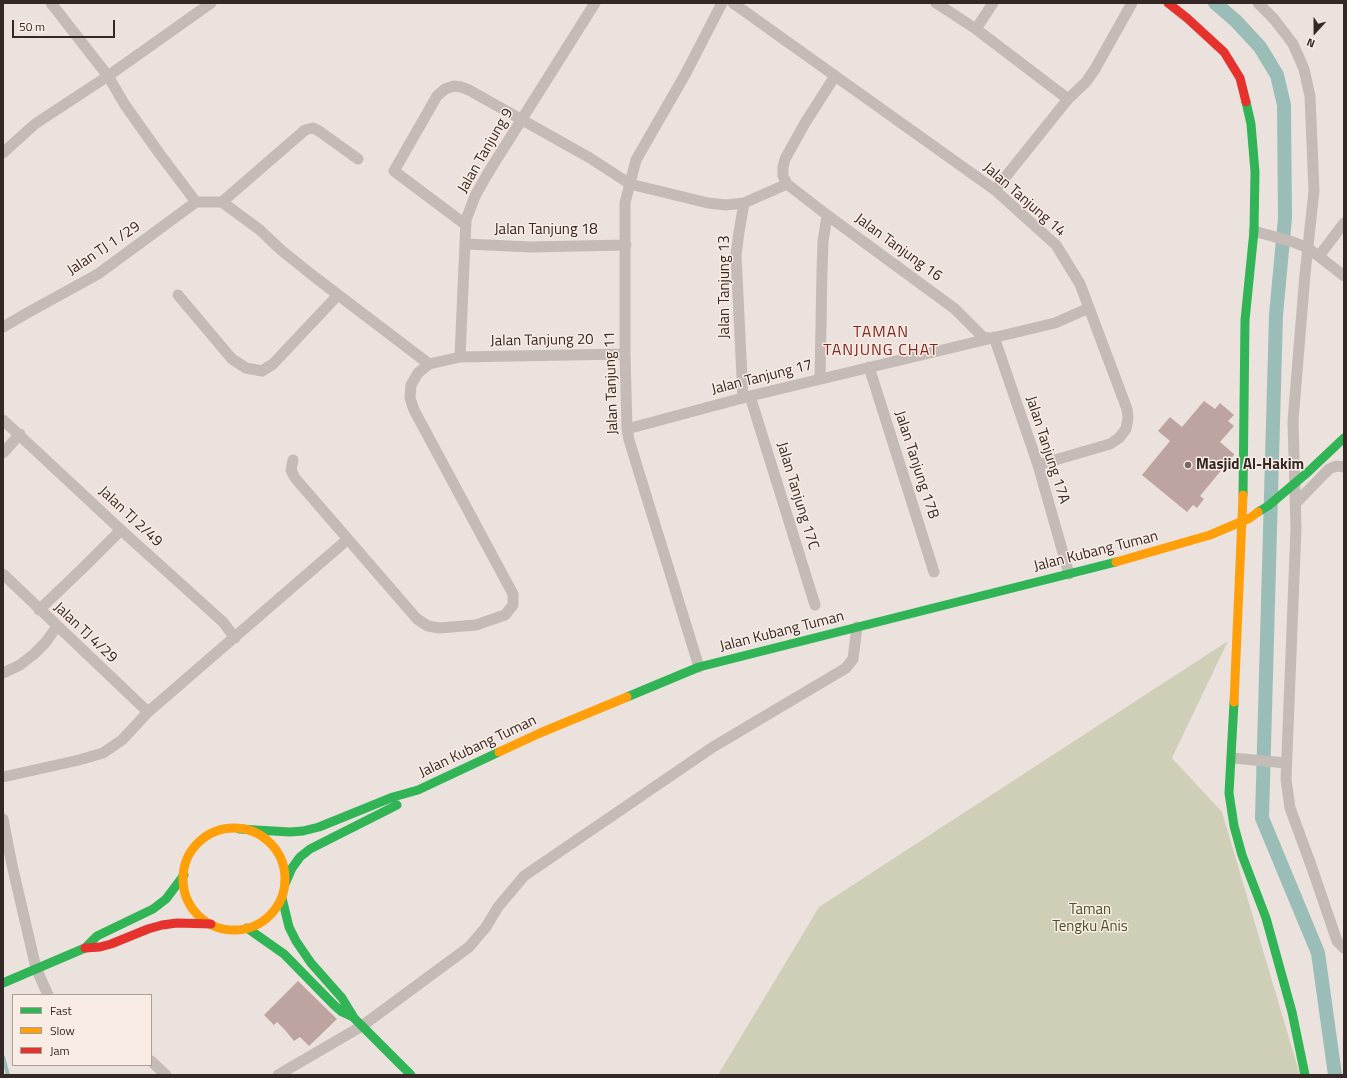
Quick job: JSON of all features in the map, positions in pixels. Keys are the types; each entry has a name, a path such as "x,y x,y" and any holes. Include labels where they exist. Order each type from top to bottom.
{"main road":[{"path":"1168,3 1187,18 1224,52 1240,78 1251,124 1254,172 1254,231 1245,320 1243,493 1232,758 1229,793 1234,826 1242,855 1266,918 1292,1012 1305,1075"},
{"name":"Jalan Kubang Tuman","path":"239,829 290,832 303,831 326,824 393,797 418,790 540,733 699,668 1069,574 1170,547 1217,532 1250,518 1285,491 1344,438"},
{"name":"Jalan Kubang Tuman","path":"286,882 296,862 310,849 396,806 418,790"},
{"path":"226,829 239,829 255,833 269,842 279,855 285,871 286,882 282,898 274,912 262,922 247,928 235,930 222,929 200,917 190,905 185,890 184,875 186,862 192,850 202,840 219,831 226,829"},
{"path":"85,948 97,936 106,930 153,909 166,899 184,875"},
{"path":"282,898 289,927 296,941 311,963 342,998 353,1017 411,1075"},
{"path":"3,983 85,948 100,947 111,944 162,925 177,923 211,924"},
{"path":"247,928 284,954 334,1005 342,1012 353,1017"}],"street":[{"path":"51,3 108,76 142,129 196,202 222,202 260,230 281,250 338,295 429,364 418,373 411,385 410,398 414,410 513,594 513,606 505,616 476,625 440,628 428,626 417,619 296,478 291,470 293,460"},
{"path":"3,153 35,124 108,76 211,3"},
{"name":"Jalan Tanjung 9","path":"460,357 466,220 475,196 595,3"},
{"name":"Jalan Tanjung 11","path":"699,668 629,440 627,429 625,354 625,203 636,160 686,73 722,3"},
{"name":"Jalan Tanjung 14","path":"733,3 995,190 1056,245 1080,284 1127,409 1128,418 1126,429 1119,438 1110,444 1038,465"},
{"path":"936,3 976,29 1068,99"},
{"path":"976,29 993,3"},
{"path":"995,190 1068,99 1086,82 1095,69 1132,3"},
{"path":"1258,3 1293,44 1304,68 1310,96 1314,191 1293,421 1296,528 1286,779 1290,808 1337,941 1344,948"},
{"path":"466,225 394,171 437,96 445,89 454,86 469,90 590,158 630,184 708,203 726,205 744,203 787,184 783,176 785,159 805,123 835,76"},
{"path":"222,202 305,130 313,128 319,131 358,158"},
{"name":"Jalan Tanjung 16","path":"787,184 955,309 983,337 992,338"},
{"name":"Jalan TJ 1 /29","path":"3,327 98,274 196,202"},
{"name":"Jalan Tanjung 13","path":"744,203 736,255 741,374 747,397"},
{"path":"820,379 822,264 823,242 827,215"},
{"path":"1319,256 1344,223"},
{"path":"1254,231 1293,242 1308,248 1344,276"},
{"name":"Jalan Tanjung 18","path":"466,244 531,247 626,245"},
{"path":"178,295 232,359 246,368 262,370 272,364 338,295"},
{"name":"Jalan Tanjung 17","path":"627,429 747,397 1054,323 1089,308"},
{"name":"Jalan Tanjung 17A","path":"992,338 1038,465 1069,574"},
{"name":"Jalan Tanjung 20","path":"429,364 460,357 625,354"},
{"name":"Jalan Tanjung 17B","path":"869,367 934,572"},
{"name":"Jalan Tanjung 17C","path":"747,397 814,605"},
{"name":"Jalan TJ 2/49","path":"3,420 20,434 121,530 223,622 235,638"},
{"path":"3,453 20,434"},
{"path":"1295,504 1329,469 1336,466 1344,467"},
{"path":"39,610 121,530"},
{"path":"3,777 79,760 103,753 122,740 148,712 348,539"},
{"name":"Jalan TJ 4/29","path":"3,574 39,610 148,712"},
{"path":"3,673 20,665 34,654 46,642 57,626"},
{"path":"278,1075 292,1072 362,1026 469,947 486,927 498,907 524,876 713,747 846,668 853,659 857,627"},
{"path":"1232,758 1286,763"},
{"path":"3,819 36,968 48,994"},
{"path":"152,1061 166,1075"}],"green space":[{"name":"Taman Tengku Anis","path":"1228,641 1172,758 1222,812 1300,1075 718,1075 819,907"}],"building":[{"name":"Masjid Al-Hakim","path":"1204,401 1215,409 1220,403 1234,415 1228,421 1234,426 1220,442 1234,455 1200,496 1204,499 1197,508 1193,505 1187,512 1142,475 1170,441 1158,431 1170,417 1182,427"},
{"path":"298,981 337,1019 309,1046 300,1037 294,1041 277,1022 274,1025 264,1015"}],"waterway":[{"path":"1215,3 1236,21 1260,47 1277,75 1284,105 1285,218 1276,315 1262,818 1318,953 1335,1075"},
{"path":"3,1057 8,1075"}],"traffic: fast":[{"path":"1243,495 1245,320 1254,231 1255,172 1251,124 1246,102"},
{"path":"1258,512 1268,506 1308,472 1344,438"},
{"path":"627,697 699,667 1116,562"},
{"path":"1234,702 1229,793 1234,826 1242,855 1266,918 1292,1012 1305,1075"},
{"path":"239,829 290,832 303,831 319,827 393,797 418,790 499,752"},
{"path":"286,882 292,868 300,857 310,849 397,805"},
{"path":"3,983 85,948 97,936 153,909 166,899 184,875"},
{"path":"282,898 289,927 296,941 311,963 342,998 353,1016"},
{"path":"247,928 284,954 334,1005 342,1012 353,1017 411,1075"}],"traffic: slow":[{"path":"1234,702 1243,495"},
{"path":"1116,562 1210,535 1250,518 1258,512"},
{"path":"499,752 540,733 627,697"},
{"path":"234,828 253,832 270,843 281,860 285,879 281,898 270,915 253,926 234,930 215,926 198,915 187,898 183,879 187,860 198,843 215,832 234,828"}],"traffic: jam":[{"path":"1168,3 1187,18 1224,52 1240,78 1246,102"},
{"path":"85,948 100,947 111,944 162,925 177,923 211,924"}],"place":[{"name":"Masjid Al-Hakim","path":"1188,465"}],"district":[{"name":"TAMAN TANJUNG CHAT","path":"881,342"}]}
